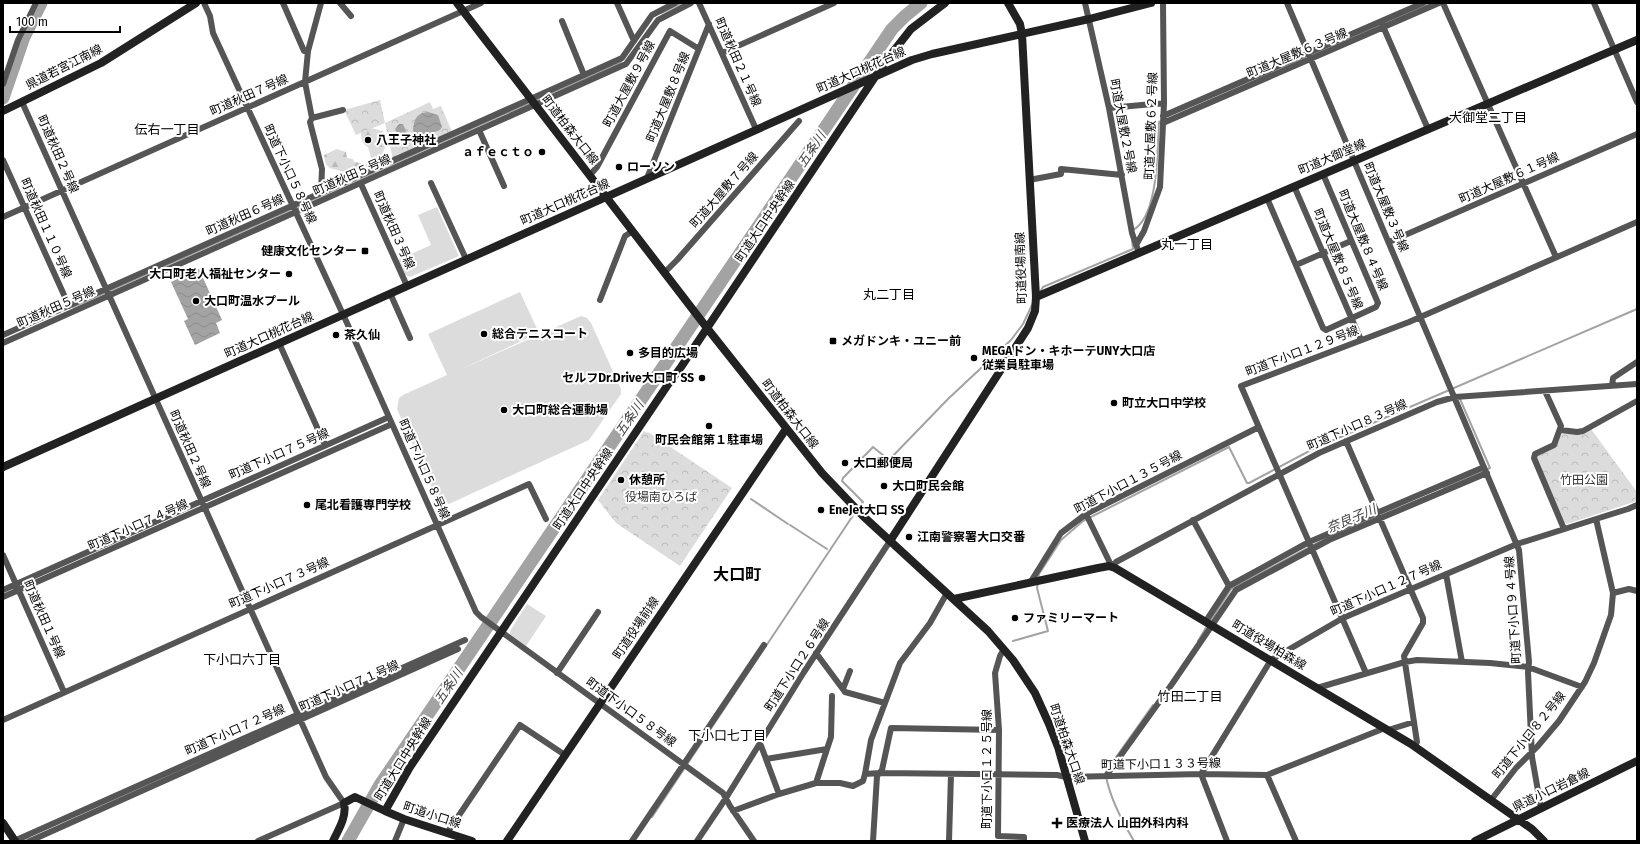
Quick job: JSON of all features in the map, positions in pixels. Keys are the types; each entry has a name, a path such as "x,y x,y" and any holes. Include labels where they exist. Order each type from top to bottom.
{"street":[{"path":"3,84 18,40 36,3"},
{"name":"県道若宮江南線","path":"3,111 101,63 196,3"},
{"name":"町道下小口５８号線","path":"204,3 210,16 213,33 389,417 470,600 481,617 723,793 733,811 754,841"},
{"path":"283,3 304,51 308,51"},
{"path":"321,3 308,51 305,82 312,118 310,122 322,169 321,193"},
{"path":"340,3 351,16"},
{"name":"町道柏森大口線","path":"457,3 707,328 786,429 841,495 954,599 1004,649 1024,675 1044,712 1056,741 1085,841"},
{"name":"町道秋田７号線","path":"3,217 481,3"},
{"path":"617,3 634,41"},
{"name":"町道秋田６号線","path":"3,335 321,193 533,102 584,75 622,58 652,15 675,3"},
{"name":"町道秋田５号線","path":"3,343 361,184 479,130 533,102 626,64 658,20 691,3"},
{"name":"町道秋田２１号線","path":"699,3 756,129"},
{"path":"722,52 834,3"},
{"name":"町道大口中央幹線","path":"344,803 355,797 382,810 500,630 707,328 899,43 910,29 945,3"},
{"name":"町道役場南線","path":"890,541 1028,328 1035,311 1036,297 1022,34 1020,24 1008,3"},
{"name":"町道大屋敷２号線","path":"1085,3 1109,108 1132,233 1139,254"},
{"name":"町道大口桃花台線","path":"3,467 756,129 921,57 1089,19 1151,3"},
{"name":"町道大屋敷６２号線","path":"1136,244 1144,231 1160,187 1164,103 1163,3"},
{"name":"町道大屋敷３号線","path":"1287,3 1455,398"},
{"path":"1423,3 1382,24 1428,129"},
{"name":"町道大屋敷６３号線","path":"1163,120 1382,24 1439,3"},
{"path":"1443,3 1556,257"},
{"path":"1594,3 1637,102"},
{"path":"562,21 584,75"},
{"name":"町道大屋敷８号線","path":"647,178 709,24"},
{"name":"町道大屋敷９号線","path":"590,175 597,167 670,32 698,50"},
{"name":"町道大御堂線","path":"1036,297 1637,40"},
{"name":"町道秋田２号線","path":"22,102 297,714 326,777 344,803"},
{"path":"1109,108 1164,103"},
{"path":"312,118 343,110"},
{"name":"町道大屋敷７号線","path":"664,272 677,260 799,121"},
{"path":"479,130 504,186"},
{"name":"町道大屋敷６１号線","path":"1389,242 1637,134"},
{"name":"町道秋田１１０号線","path":"3,160 68,306"},
{"path":"1029,180 1061,174 1061,169 1122,175"},
{"name":"町道大屋敷８４号線","path":"1267,198 1323,328 1326,330 1376,307 1378,303 1322,174"},
{"path":"431,183 466,259"},
{"name":"町道秋田３号線","path":"361,184 407,286"},
{"name":"町道大屋敷８５号線","path":"1294,186 1361,340"},
{"name":"町道下小口１２９号線","path":"1366,674 1241,386 1421,316 1637,222"},
{"path":"600,300 626,236 633,231"},
{"path":"1296,265 1351,241"},
{"path":"390,293 410,338"},
{"path":"279,343 325,445"},
{"path":"1612,386 1613,378 1637,362"},
{"name":"町道下小口８３号線","path":"1112,567 1116,562 1319,453 1436,402 1455,398 1637,384"},
{"path":"1545,391 1561,426 1561,430 1554,445 1535,454 1534,458 1564,528"},
{"name":"町道下小口９４号線","path":"1455,398 1520,550 1532,751 1541,808"},
{"path":"1561,430 1576,432 1583,431 1637,401"},
{"name":"町道下小口７５号線","path":"3,590 389,417"},
{"name":"町道下小口７４号線","path":"3,597 392,424"},
{"name":"町道下小口１３５号線","path":"1030,583 1061,533 1086,514 1259,427"},
{"name":"町道役場前線","path":"507,841 786,429"},
{"path":"1346,441 1423,618 1422,623 1404,656 1417,742 1414,746"},
{"path":"1208,623 1236,590 1312,548 1484,467"},
{"path":"1106,776 1172,684 1229,586 1310,542 1487,473"},
{"name":"町道下小口７３号線","path":"3,720 529,484 546,520"},
{"path":"1596,519 1628,510 1637,505"},
{"path":"954,599 1098,568 1112,567 1086,514"},
{"name":"町道下小口１２７号線","path":"1201,774 1271,660 1343,618 1517,544 1596,519"},
{"name":"町道下小口８２号線","path":"1491,800 1516,768 1559,721 1582,687 1594,663 1611,615 1613,593 1596,519"},
{"path":"1193,520 1229,586"},
{"name":"町道下小口２６号線","path":"697,841 726,798 816,653 890,541"},
{"name":"町道秋田１号線","path":"3,555 64,692"},
{"name":"町道役場柏森線","path":"1112,567 1414,746 1532,829 1544,841"},
{"path":"1446,574 1462,662"},
{"path":"1613,593 1629,589 1637,591"},
{"path":"733,811 779,794 816,783 840,783 852,786 863,781 871,740 900,663 930,623 947,593"},
{"path":"557,673 598,612"},
{"name":"町道下小口７２号線","path":"15,841 464,640"},
{"path":"632,841 764,645"},
{"name":"町道下小口７１号線","path":"30,841 458,649"},
{"name":"町道下小口１２５号線","path":"1004,649 1000,656 995,673 999,730 998,836 1024,838 1024,841"},
{"path":"816,653 845,692 885,703"},
{"path":"1317,688 1405,662 1417,660 1462,662 1528,668 1582,687"},
{"path":"843,688 850,671"},
{"path":"816,783 831,737 832,696"},
{"name":"町道下小口１３３号線","path":"865,774 999,774 1066,776 1201,774 1267,775 1387,729 1414,722"},
{"path":"447,833 520,725 565,755"},
{"path":"873,841 877,776 882,770 891,728 999,730"},
{"path":"760,743 779,794"},
{"path":"766,759 827,750"},
{"name":"県道小口岩倉線","path":"1475,841 1637,761"},
{"path":"949,841 951,774"},
{"path":"1201,774 1227,841"},
{"path":"1267,775 1296,841"},
{"path":"258,841 344,803 345,808 343,820 332,841"},
{"name":"町道小口線","path":"382,810 404,820 472,841"},
{"path":"396,841 404,820"},
{"path":"3,823 15,841"}],"green space":[{"path":"380,100 385,123 356,135 344,110"},
{"path":"430,102 433,109 441,106 452,132 393,159 385,123"},
{"path":"367,127 383,131 386,146 383,152 387,157 383,166 375,173 360,178 355,178 328,167 324,155 337,149 346,152 347,158 353,159 354,162 367,164 372,160 368,147 364,144 361,138 361,130"},
{"path":"437,207 459,256 410,277 405,275 398,260 431,245 418,215"},
{"name":"大口町総合運動場","path":"520,292 539,333 457,371 581,316 587,318 591,323 621,389 621,394 589,440 449,504 435,499 432,492 433,491 397,409 399,398 447,375 428,334"},
{"name":"竹田公園","path":"1591,429 1637,492 1637,501 1567,524 1564,522 1536,458 1538,454 1556,446 1561,435 1565,432"},
{"name":"役場南ひろば","path":"644,431 647,433 648,432 732,488 680,566 616,523 598,500"},
{"path":"527,604 546,616 526,646 510,634 510,631"}],"water":[{"path":"428,112 438,115 442,127 440,130 422,137 415,134 413,131 414,124 418,116"},
{"path":"399,124 403,124 410,141 407,145 397,134 395,129"},
{"name":"大口町温水プール","path":"199,269 222,320 216,323 220,333 195,345 184,321 188,319 171,282"}],"waterway":[{"path":"3,98 24,37 41,3"},
{"path":"661,13 682,3"},
{"name":"五条川","path":"348,841 380,785 892,29 921,3"},
{"path":"1258,78 1431,3"},
{"path":"535,100 620,63 622,60"},
{"path":"73,307 531,102"},
{"path":"1133,230 1142,222 1148,211 1152,197 1157,164 1159,122 1161,121"},
{"path":"1040,292 1043,287 1133,249 1132,240"},
{"path":"859,508 863,502 842,481 843,478 873,447 889,460 948,399 1011,340 1023,324 1032,305"},
{"path":"1038,578 1039,574 1061,540 1083,521 1229,447 1247,483 1249,483 1315,448 1637,309"},
{"name":"奈良子川","path":"1444,488 1490,468 1460,399"},
{"path":"751,499 788,524"},
{"path":"652,817 856,511"},
{"path":"790,525 827,549"},
{"name":"奈良子川","path":"1210,622 1231,589 1325,539"},
{"path":"1013,641 1048,631 1037,588 1038,583"},
{"name":"奈良子川","path":"1198,641 1207,626"},
{"name":"奈良子川","path":"1107,770 1153,705"},
{"name":"奈良子川","path":"1106,776 1113,801 1134,841"},
{"path":"23,841 29,838"}],"place":[{"name":"八王子神社","path":"368,140"},
{"name":"ａｆｅｃｔｏ","path":"542,152"},
{"name":"ローソン","path":"619,167"},
{"name":"健康文化センター","path":"365,251"},
{"name":"大口町老人福祉センター","path":"289,274"},
{"name":"大口町温水プール","path":"196,301"},
{"name":"総合テニスコート","path":"484,334"},
{"name":"茶久仙","path":"336,335"},
{"name":"メガドンキ・ユニー前","path":"833,341"},
{"name":"多目的広場","path":"630,353"},
{"name":"MEGAドン・キホーテUNY大口店 従業員駐車場","path":"974,358"},
{"name":"セルフDr.Drive大口町 SS","path":"702,378"},
{"name":"町立大口中学校","path":"1114,403"},
{"name":"大口町総合運動場","path":"504,410"},
{"name":"町民会館第１駐車場","path":"709,426"},
{"name":"大口郵便局","path":"845,463"},
{"name":"休憩所","path":"621,480"},
{"name":"大口町民会館","path":"884,486"},
{"name":"尾北看護専門学校","path":"307,505"},
{"name":"EneJet大口 SS","path":"821,510"},
{"name":"江南警察署大口交番","path":"909,537"},
{"name":"ファミリーマート","path":"1015,618"},
{"name":"医療法人 山田外科内科","path":"1057,823"}],"district":[{"name":"大御堂二丁目","path":"1488,117"},
{"name":"伝右一丁目","path":"167,129"},
{"name":"丸一丁目","path":"1187,244"},
{"name":"丸二丁目","path":"889,294"},
{"name":"大口町","path":"737,574"},
{"name":"下小口六丁目","path":"242,659"},
{"name":"竹田二丁目","path":"1190,696"},
{"name":"下小口七丁目","path":"727,735"}]}
